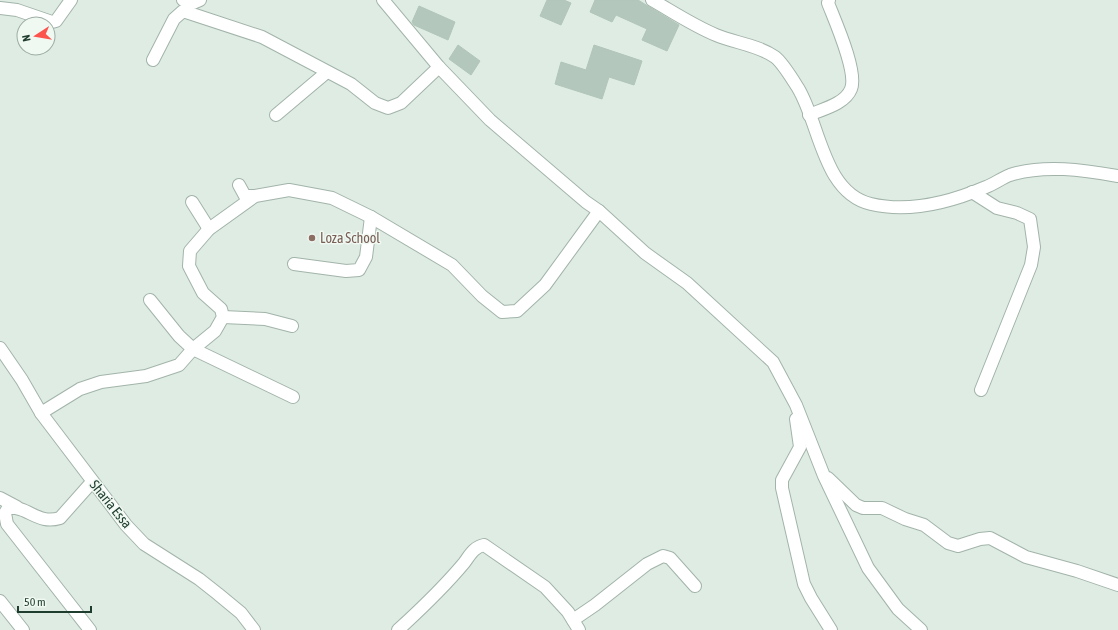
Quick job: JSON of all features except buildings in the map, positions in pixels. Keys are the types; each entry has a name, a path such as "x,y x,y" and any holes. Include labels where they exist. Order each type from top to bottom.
{"street":[{"path":"0,8 17,10 52,22 56,21 71,0"},
{"path":"183,0 193,3 200,0"},
{"path":"383,0 439,67 490,120 586,202 599,211 645,253 687,283 773,362 796,405 824,476 868,568 898,609 921,630"},
{"path":"652,0 715,35 762,49 777,58 799,90 821,145 836,177 847,192 870,204 908,208 949,199 986,187 1009,175 1034,170 1090,171 1118,176"},
{"path":"809,115 839,102 851,89 852,70 828,2 829,0"},
{"path":"153,60 174,19 182,10 262,37 351,84 376,102 388,108 401,103 439,67"},
{"path":"276,115 327,72"},
{"path":"239,185 245,196 255,196 289,190 332,198 371,217 452,264 482,296 502,312 517,311 545,285 599,211"},
{"path":"972,192 998,208 1017,213 1030,219 1034,247 1031,265 981,390"},
{"path":"41,413 80,389 101,382 146,376 179,365 193,349 216,331 223,317 221,309 203,293 189,266 190,251 210,229 234,214 255,196"},
{"path":"192,202 210,229"},
{"path":"294,264 346,271 359,270 366,257 371,217"},
{"path":"150,300 179,336 193,349 293,397"},
{"path":"223,317 265,319 292,326"},
{"name":"Sharia Essa","path":"0,348 22,380 41,413 92,482 144,544 213,590 241,613 254,630"},
{"path":"796,405 796,420 800,447 782,480 782,488 804,584 810,598 831,630"},
{"path":"824,476 833,481 856,505 864,508 882,508 905,519 924,525 948,543 958,546 980,539 990,538 1026,557 1092,575 1118,585"},
{"path":"0,498 43,520 53,520 60,518 92,482"},
{"path":"17,507 8,508 5,513 7,524 90,630"},
{"path":"398,630 457,572 475,548 484,545 545,587 559,600 576,625 595,605 647,564 663,556 670,558 695,586"},
{"path":"0,601 23,630"}],"place":[{"name":"Loza School","path":"312,238"}]}
